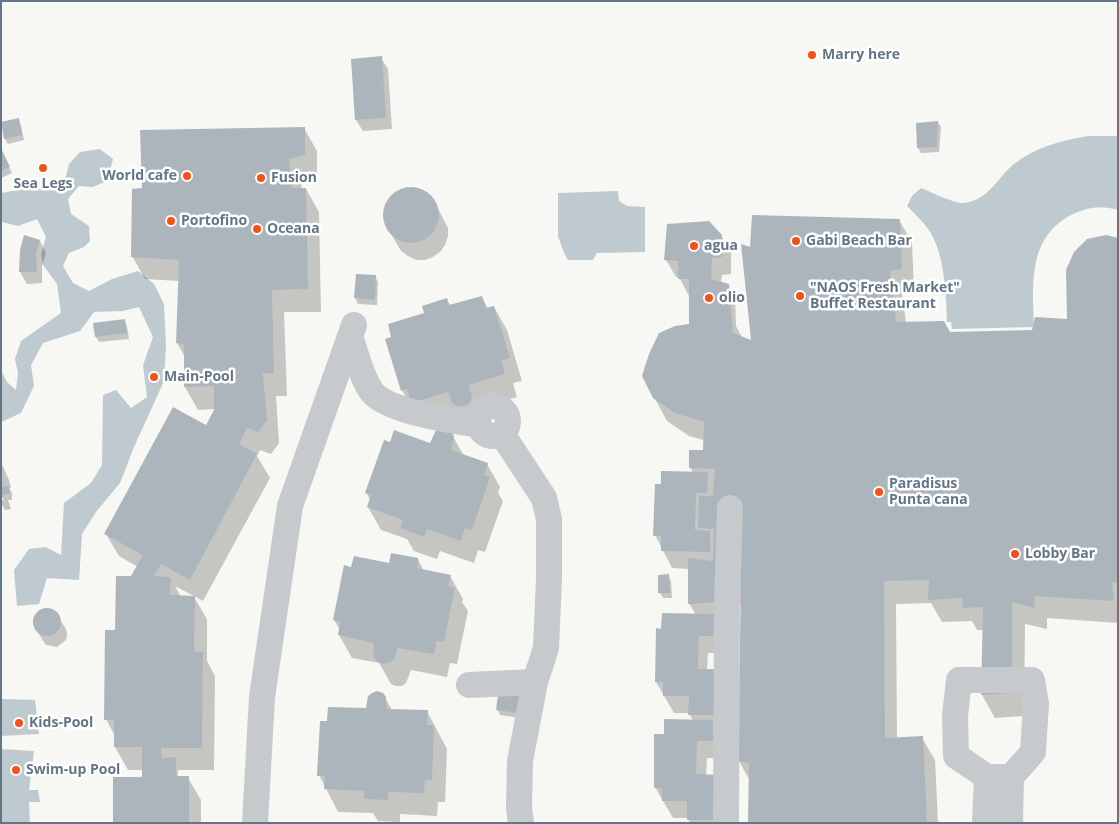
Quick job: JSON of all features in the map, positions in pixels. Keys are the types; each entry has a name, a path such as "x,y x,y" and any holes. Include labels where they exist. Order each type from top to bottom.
{"lane":[{"path":"255,823 262,696 290,506 352,331 366,379 373,392 384,402 397,408 490,430 544,498 549,519 546,648 535,682 520,760 519,808 521,823"},
{"path":"726,823 727,603 730,508"},
{"path":"469,685 535,682"},
{"path":"985,823 999,777 1010,823"}],"shaded area":[{"path":"1088,136 1118,136 1118,210 1100,207 1089,208 1073,214 1058,224 1047,235 1036,263 1033,294 1034,327 952,329 951,322 947,322 944,282 939,253 928,228 907,206 912,196 921,188 955,202 973,201 992,188 1022,158 1059,142"},
{"name":"Main-Pool","path":"100,149 113,159 107,181 93,187 79,186 68,199 71,214 89,226 90,241 84,247 69,253 63,266 73,283 89,291 112,279 138,271 154,284 164,304 166,345 164,381 120,483 96,512 82,534 79,580 47,578 39,604 17,606 14,570 29,549 46,547 61,555 64,503 91,483 102,465 103,395 116,390 131,408 147,397 143,365 153,337 139,307 123,311 94,312 80,331 43,343 31,365 34,386 21,413 1,422 1,370 7,382 16,390 18,373 15,359 21,341 61,313 57,284 43,265 41,254 46,237 37,219 18,226 2,222 1,193 29,188 52,190 65,180 69,164 80,152"},
{"path":"618,191 619,201 627,206 645,207 645,252 597,253 593,260 568,260 558,237 558,193"},
{"name":"Kids-Pool","path":"2,699 35,700 39,734 1,736"},
{"name":"Swim-up Pool","path":"1,749 34,751 29,790 38,790 40,802 29,802 30,823 1,823"}],"building":[{"path":"382,56 386,118 355,120 351,59"},
{"path":"19,118 22,135 4,139 1,122"},
{"path":"938,121 937,147 917,148 916,123"},
{"path":"305,127 305,155 289,159 292,188 306,188 308,289 272,290 274,374 263,373 267,420 258,432 247,428 239,444 257,454 190,580 161,564 154,576 171,577 170,595 195,596 194,652 203,652 202,748 161,748 162,758 176,757 176,776 189,776 189,823 113,823 113,777 142,777 142,747 114,747 114,720 104,720 105,630 115,630 116,576 131,576 143,555 104,534 173,407 206,425 214,410 214,386 184,387 184,345 176,343 179,260 131,257 132,189 142,188 140,130"},
{"path":"1,148 10,167 1,171"},
{"path":"411,187 422,189 431,195 437,204 439,215 437,226 431,235 422,241 411,243 400,241 391,235 385,226 383,215 385,204 391,195 400,189"},
{"path":"752,215 900,219 902,269 890,271 896,322 944,321 950,332 1032,330 1035,317 1067,319 1066,270 1074,252 1087,239 1106,235 1118,238 1118,583 1112,582 1114,601 1034,596 1035,608 1012,602 1012,693 981,695 983,607 963,608 962,598 928,600 929,580 884,581 885,738 923,736 927,823 748,823 749,763 738,761 741,582 718,582 717,602 688,604 688,558 713,561 714,529 698,528 699,496 713,496 715,469 689,468 689,450 703,450 704,422 675,413 653,398 642,376 649,354 659,333 675,326 689,324 689,279 678,279 678,261 664,260 667,224 709,221 722,235 722,257 712,258 711,279 729,284 733,333 751,340 741,244 750,247"},
{"path":"24,235 40,240 36,254 37,272 19,272 20,250"},
{"path":"356,274 376,275 375,300 354,298"},
{"path":"482,296 486,308 494,306 510,358 501,361 505,374 469,385 472,398 464,406 453,404 448,392 411,403 407,389 401,391 385,339 391,337 388,324 424,313 422,306 447,298 449,305"},
{"path":"125,319 127,333 95,337 93,323"},
{"path":"394,430 430,443 436,430 452,432 454,437 451,450 488,463 484,475 490,477 472,530 465,528 461,541 427,529 424,537 400,528 403,520 367,507 371,495 365,493 384,440 390,442"},
{"path":"661,471 708,472 707,493 696,493 695,530 710,531 710,552 661,551 661,536 653,536 655,484 661,484"},
{"path":"9,486 10,494 1,495 1,487"},
{"path":"391,553 418,558 417,568 451,575 448,586 455,588 444,642 437,641 434,654 398,648 394,660 382,664 373,656 374,643 338,635 340,622 333,620 344,565 351,567 354,556 389,563"},
{"path":"669,574 670,593 658,593 658,575"},
{"path":"47,608 57,612 61,622 57,632 47,636 37,632 33,622 37,612"},
{"path":"662,613 714,614 714,636 699,636 698,669 721,669 720,715 688,715 689,696 663,696 663,682 655,682 656,628 661,629"},
{"path":"499,687 521,690 518,713 496,710"},
{"path":"377,691 383,693 386,697 387,709 428,710 427,725 434,725 432,780 425,780 424,793 388,792 388,800 364,799 364,791 324,789 325,776 317,776 320,721 327,721 328,707 366,708 368,696"},
{"path":"664,719 713,720 713,741 697,741 696,774 720,775 720,820 687,820 687,801 662,801 662,788 654,788 654,734 664,734"}],"place":[{"name":"Marry here","path":"812,55"},
{"name":"Sea Legs","path":"43,168"},
{"name":"World cafe","path":"187,176"},
{"name":"Fusion","path":"261,178"},
{"name":"Portofino","path":"171,221"},
{"name":"Oceana","path":"257,229"},
{"name":"Gabi Beach Bar","path":"796,241"},
{"name":"agua","path":"694,246"},
{"name":"\"NAOS Fresh Market\" Buffet Restaurant","path":"800,296"},
{"name":"olio","path":"709,298"},
{"name":"Main-Pool","path":"154,377"},
{"name":"Paradisus Punta cana","path":"879,492"},
{"name":"Lobby Bar","path":"1015,554"},
{"name":"Kids-Pool","path":"19,723"},
{"name":"Swim-up Pool","path":"16,770"}]}
